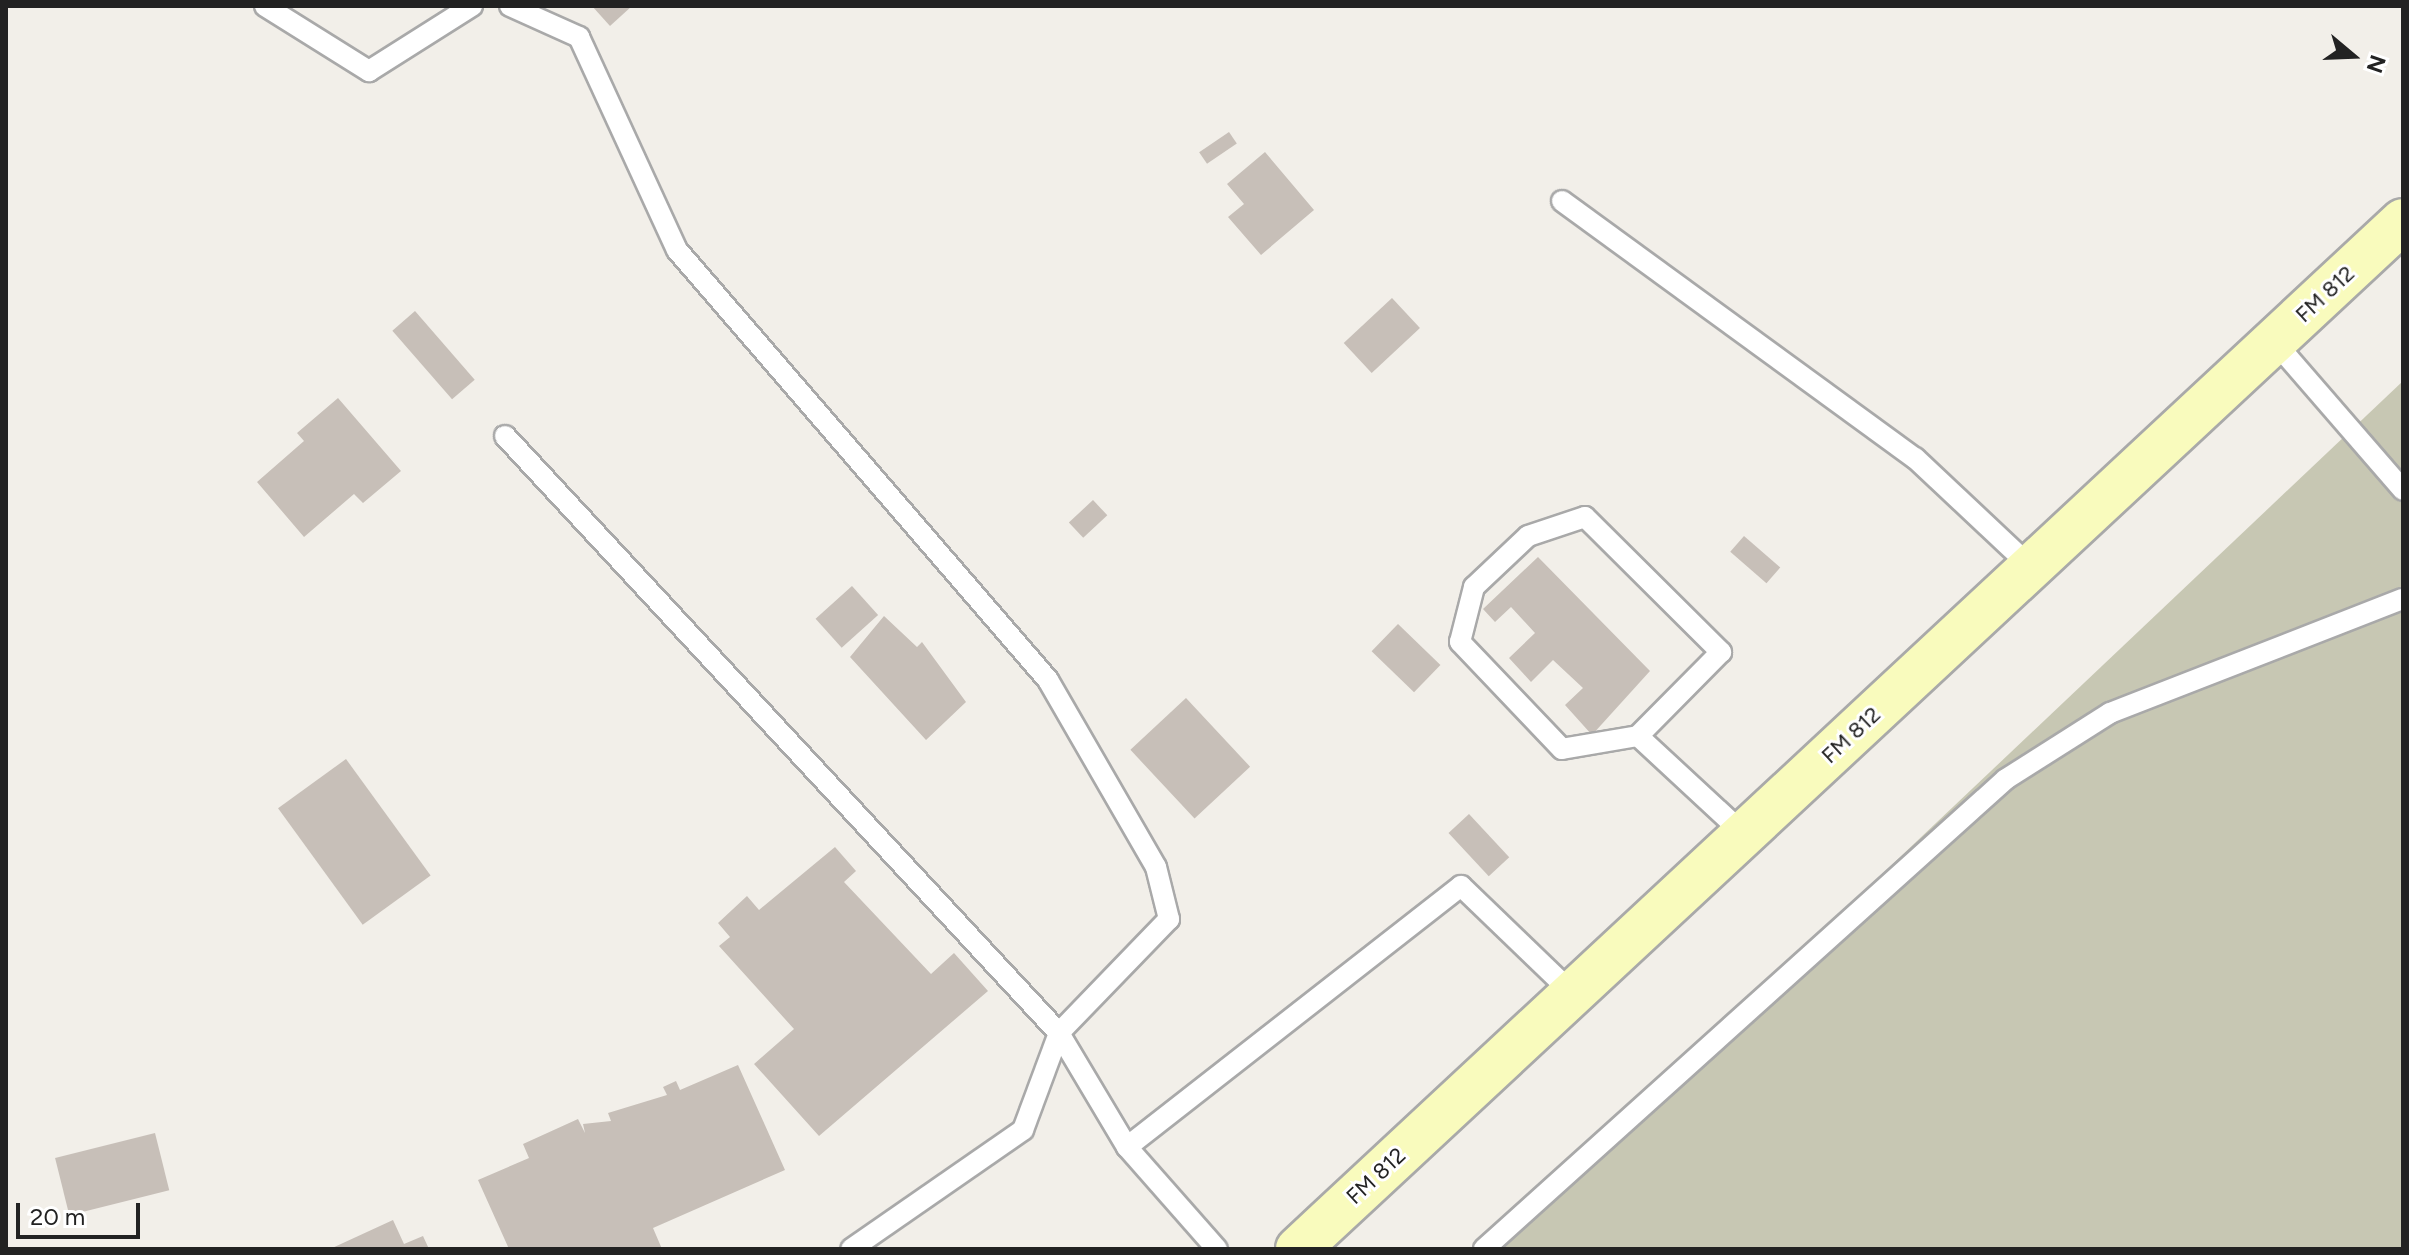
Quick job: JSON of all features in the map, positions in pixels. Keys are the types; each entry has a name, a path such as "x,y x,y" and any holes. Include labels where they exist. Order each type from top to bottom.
{"main road":[{"name":"FM 812","path":"1298,1249 2403,221"}],"lane":[{"path":"265,6 369,71 472,6"},
{"path":"510,6 579,37 677,250 1048,680 1156,867 1169,919 1059,1033 1023,1130 851,1249"},
{"path":"1562,201 1915,458 2031,567"},
{"path":"2274,341 2403,490"},
{"path":"505,436 1059,1033 1127,1147 1217,1249"},
{"path":"1585,517 1721,652 1638,736 1562,749 1460,642 1474,587 1528,536 1585,517"},
{"path":"1484,1249 2006,779 2110,713 2403,599"},
{"path":"1638,736 1744,834"},
{"path":"1127,1147 1461,886 1572,993"}],"shaded area":[{"path":"2403,381 2403,1249 1486,1249"}],"building":[{"path":"592,6 632,6 610,26"},
{"path":"1229,132 1237,144 1207,164 1199,152"},
{"path":"1265,152 1314,210 1261,255 1228,217 1244,204 1227,184"},
{"path":"1392,298 1420,328 1372,373 1344,343"},
{"path":"415,311 475,380 452,399 392,331"},
{"path":"338,398 401,471 363,503 354,494 304,537 257,482 304,441 297,433"},
{"path":"1093,500 1107,515 1083,538 1069,523"},
{"path":"1744,536 1780,567 1766,583 1730,552"},
{"path":"1538,557 1650,671 1592,735 1565,705 1583,688 1553,660 1531,682 1509,658 1535,633 1511,607 1495,622 1483,609"},
{"path":"852,586 878,615 842,648 816,619"},
{"path":"884,616 917,647 922,642 966,702 926,740 850,657"},
{"path":"1398,624 1440,665 1414,692 1372,651"},
{"path":"1186,698 1250,767 1195,819 1130,750"},
{"path":"346,759 431,875 363,925 278,808"},
{"path":"1469,814 1509,857 1489,876 1449,833"},
{"path":"835,847 856,871 844,882 931,974 954,953 988,991 819,1136 754,1064 794,1029 719,946 730,937 718,923 747,896 759,910"},
{"path":"738,1065 785,1170 653,1228 662,1249 509,1249 478,1180 529,1158 523,1144 578,1119 585,1133 583,1124 611,1121 608,1113 667,1095 663,1087 676,1081 680,1090"},
{"path":"155,1133 169,1190 69,1215 55,1158"},
{"path":"393,1220 404,1244 423,1236 429,1249 330,1249"}]}
